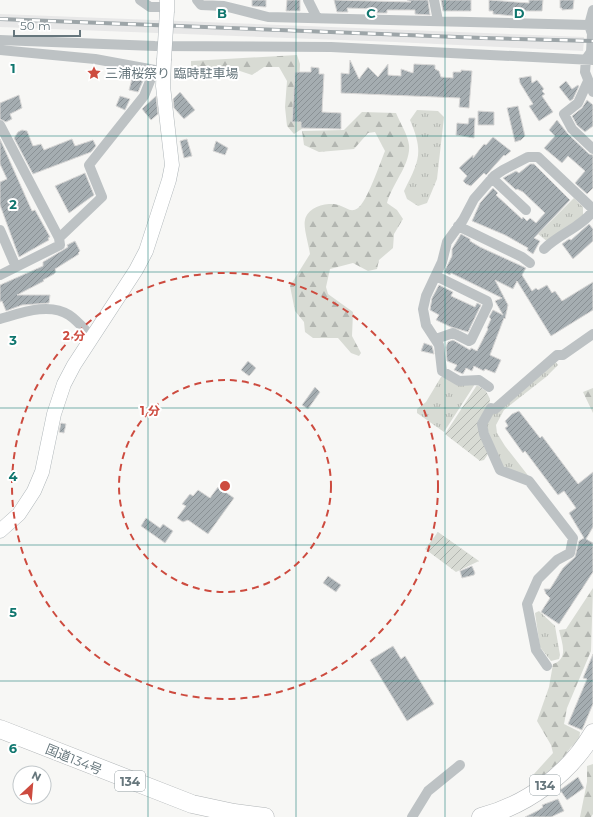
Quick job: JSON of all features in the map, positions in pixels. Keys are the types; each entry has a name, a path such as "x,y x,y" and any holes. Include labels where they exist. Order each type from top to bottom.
{"highway":[{"name":"国道134号","path":"0,729 192,804 234,813 265,817"},
{"name":"134","path":"481,817 496,813 524,800 550,782 574,759 593,733"}],"street":[{"path":"0,531 19,514 29,501 37,485 58,400 74,365 143,256 169,180 172,158 161,67 167,6 150,7 140,0"},
{"path":"197,0 201,5 224,6 268,17 589,25"},
{"path":"308,0 317,18"},
{"path":"434,0 438,21"},
{"path":"593,10 589,25 592,34 591,52 585,72 593,92"},
{"path":"0,40 162,46 331,47 589,60"},
{"path":"0,50 161,67"},
{"path":"59,238 102,197 89,165 144,96 161,67"},
{"path":"588,81 578,102 564,114 578,135 593,149"},
{"path":"0,125 59,238 60,245 0,275"},
{"path":"489,387 480,380 459,381 442,370 436,339 426,325 423,309 426,296 442,262 447,242 474,200 492,178 503,170 528,157 538,157 593,210 579,225 564,233 544,249"},
{"path":"492,178 526,210"},
{"path":"458,226 486,243 530,263"},
{"path":"0,230 16,267"},
{"path":"436,276 487,302 488,305 471,340 469,341 453,333 436,339"},
{"path":"0,319 26,311 40,310 62,312 74,318 92,337"},
{"path":"548,666 536,650 528,600 538,579 557,560 570,553 573,538 529,481 500,470 484,434 482,424 491,408 495,409 557,355 563,355 593,334"},
{"path":"412,817 428,791 460,766"}],"shaded area":[{"path":"0,14 584,37 584,41 583,51 395,42 0,27"}],"green space":[{"path":"297,55 300,64 299,85 306,126 294,134 287,126 285,107 287,81 279,67 264,67 252,75 234,69 191,71 191,61"},
{"path":"417,110 438,111 444,117 437,179 427,203 418,206 407,199 404,191 418,157 417,141 410,120"},
{"path":"362,112 396,113 406,133 409,152 404,167 387,203 397,210 403,219 394,234 393,248 379,260 377,269 368,271 353,263 330,269 326,287 328,294 353,312 352,336 361,353 359,356 351,353 338,338 313,338 305,332 304,322 295,311 290,286 310,254 305,227 307,215 315,208 331,204 351,210 358,208 362,204 369,190 385,151 375,132 368,133 354,149 319,152 304,145 302,131 344,130"},
{"path":"574,198 583,207 583,218 548,242 538,234"},
{"path":"554,360 558,365 546,377 504,410 496,425 497,433 505,446 530,478 501,468 485,422 492,410"},
{"path":"441,377 475,384 444,432 417,413 417,409 426,402"},
{"path":"477,385 486,391 490,399 489,407 484,414 488,454 484,460 480,461 445,434"},
{"path":"593,388 593,413 583,392"},
{"path":"438,532 479,561 456,572 425,549"},
{"path":"593,588 591,651 567,708 564,724 580,732 579,741 571,747 560,762 539,779 534,774 553,753 551,745 537,721 549,687 553,664 558,662 563,654 563,645 559,630 566,629"},
{"path":"539,611 555,626 560,655 559,659 551,661 540,647 535,613"},
{"path":"593,764 593,814 591,817 580,817 587,782 587,766"}],"building":[{"path":"252,0 266,0 266,7 252,6"},
{"path":"287,0 300,0 300,11 286,11"},
{"path":"334,0 411,2 407,0 428,0 430,15 415,14 415,10 387,10 387,13 377,13 377,9 347,8 348,12 337,12"},
{"path":"441,0 471,0 471,11 443,11"},
{"path":"489,0 529,3 529,0 543,0 542,11 525,11 525,17 493,14 493,11 489,11"},
{"path":"560,0 574,0 573,9 562,10 562,8 560,8"},
{"path":"350,60 359,79 368,67 378,77 388,64 388,75 401,76 401,69 413,73 414,64 435,65 435,69 439,71 441,77 453,78 453,72 461,72 461,70 472,71 469,108 459,107 460,98 341,93 341,73 349,74"},
{"path":"311,67 319,68 319,74 324,74 322,112 341,113 341,129 301,128 301,122 292,122 295,72 311,72"},
{"path":"531,76 532,83 537,80 544,89 542,91 545,94 542,96 553,112 539,121 529,106 533,104 520,83 519,78"},
{"path":"132,79 143,81 138,92 129,90"},
{"path":"566,81 572,89 578,85 579,86 573,99 570,101 559,87"},
{"path":"180,92 195,110 184,119 174,108 173,99"},
{"path":"19,95 22,108 10,114 12,119 6,122 0,119 0,103"},
{"path":"120,96 130,99 125,110 116,106"},
{"path":"156,96 158,114 151,120 142,109"},
{"path":"587,100 593,105 593,126 585,132 577,125 572,116 582,108"},
{"path":"518,106 525,136 521,140 515,142 507,108"},
{"path":"478,111 494,112 494,125 478,125"},
{"path":"469,118 475,118 474,138 456,135 457,123 468,124"},
{"path":"557,120 568,134 589,154 593,155 593,188 587,194 575,183 585,171 568,156 562,163 544,148 555,136 549,130"},
{"path":"22,130 27,131 33,146 41,144 44,150 72,139 75,146 93,140 96,146 91,152 33,174 14,138 18,132"},
{"path":"493,137 511,151 505,156 504,155 486,175 484,173 471,186 466,184 463,181 467,176 459,168 473,155 473,158 484,144 486,145"},
{"path":"0,139 32,211 35,210 50,237 48,238 49,240 19,257 0,205 0,182 7,179 0,164"},
{"path":"187,139 192,156 184,158 180,141"},
{"path":"216,141 228,148 225,155 213,151"},
{"path":"530,164 534,164 570,200 534,238 540,241 533,254 527,250 528,248 505,235 472,221 480,203 493,188 498,193 496,195 522,219 523,217 527,221 530,218 536,223 545,213 523,192 517,189 516,190 503,178 516,171 519,173"},
{"path":"85,173 94,195 69,213 55,186"},
{"path":"589,224 593,229 593,241 573,259 562,244 569,239 571,240"},
{"path":"461,234 480,247 526,268 522,275 532,291 536,288 538,290 547,285 552,293 555,291 562,301 593,282 593,310 551,336 517,281 513,289 495,280 508,305 505,319 504,318 490,355 501,360 495,373 485,369 484,371 474,366 472,371 466,368 463,374 454,370 457,365 447,361 446,347 448,342 453,340 470,350 471,348 477,351 488,329 487,328 491,319 489,317 493,310 503,315 495,301 502,298 451,273 450,275 444,272 452,256 452,249"},
{"path":"75,241 80,251 78,253 79,254 55,269 56,272 43,280 44,281 17,295 50,295 49,303 22,305 6,311 2,301 0,302 0,285 43,266 43,262"},
{"path":"439,285 453,292 451,296 475,307 477,303 481,305 468,332 451,327 436,320 439,315 430,310 432,298"},
{"path":"424,343 432,346 434,354 421,351"},
{"path":"248,361 256,368 249,376 241,370"},
{"path":"315,387 320,392 308,409 302,405"},
{"path":"519,411 540,438 542,436 578,484 593,472 593,527 586,539 593,543 593,572 559,624 541,612 550,598 544,589 550,589 563,568 575,557 579,541 584,538 569,513 576,508 564,491 558,495 525,451 523,453 505,428 508,426 505,421 512,414"},
{"path":"61,423 66,424 64,433 59,432"},
{"path":"218,487 234,498 208,534 188,520 183,522 177,518 186,506 182,504 190,494 193,496 198,490 210,498"},
{"path":"146,518 160,528 163,524 173,531 165,543 141,526"},
{"path":"472,566 475,573 474,575 462,578 460,571"},
{"path":"328,576 341,585 336,592 323,583"},
{"path":"393,646 401,659 405,656 434,704 407,721 370,660"},
{"path":"593,654 593,704 582,730 568,724 587,679 583,678"},
{"path":"578,777 584,788 567,800 560,790"},
{"path":"558,799 564,811 551,817 525,817 539,810 543,807 542,805"}],"railway":[{"path":"0,19 593,41"}],"place":[{"name":"三浦桜祭り 臨時駐車場","path":"94,73"}]}
